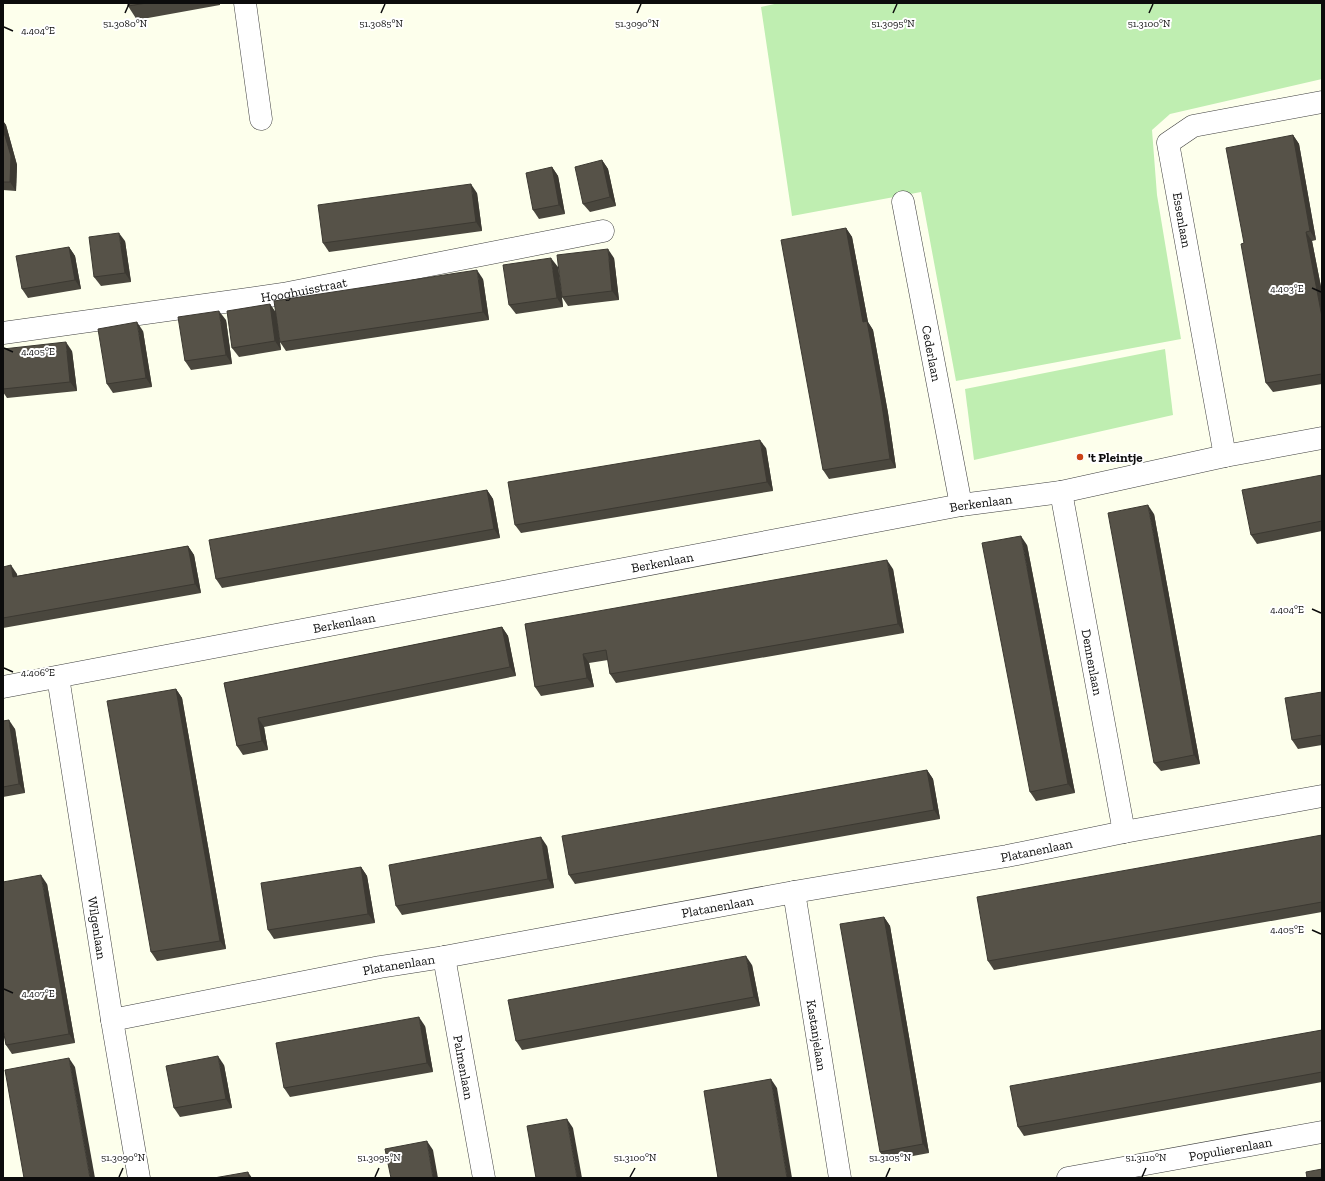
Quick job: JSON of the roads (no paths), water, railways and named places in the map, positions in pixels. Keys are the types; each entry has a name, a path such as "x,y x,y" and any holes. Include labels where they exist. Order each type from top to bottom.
{"street":[{"path":"245,3 261,119"},
{"name":"Essenlaan","path":"1225,456 1168,143 1193,126 1322,102"},
{"name":"Cederlaan","path":"903,202 961,505"},
{"name":"Hooghuisstraat","path":"3,333 283,294 603,231"},
{"name":"Berkenlaan","path":"3,687 961,505 1061,492 1225,456 1322,438"},
{"name":"Dennenlaan","path":"1061,492 1124,832"},
{"name":"Wilgenlaan","path":"58,677 112,1020 139,1178"},
{"name":"Platanenlaan","path":"112,1020 380,968 794,892 1007,856 1124,832 1322,796"},
{"name":"Kastanjelaan","path":"794,892 840,1178"},
{"name":"Palmenlaan","path":"444,957 484,1178"},
{"name":"Populierenlaan","path":"1068,1178 1322,1132"}],"place":[{"name":"'t Pleintje","path":"1080,457"}]}
